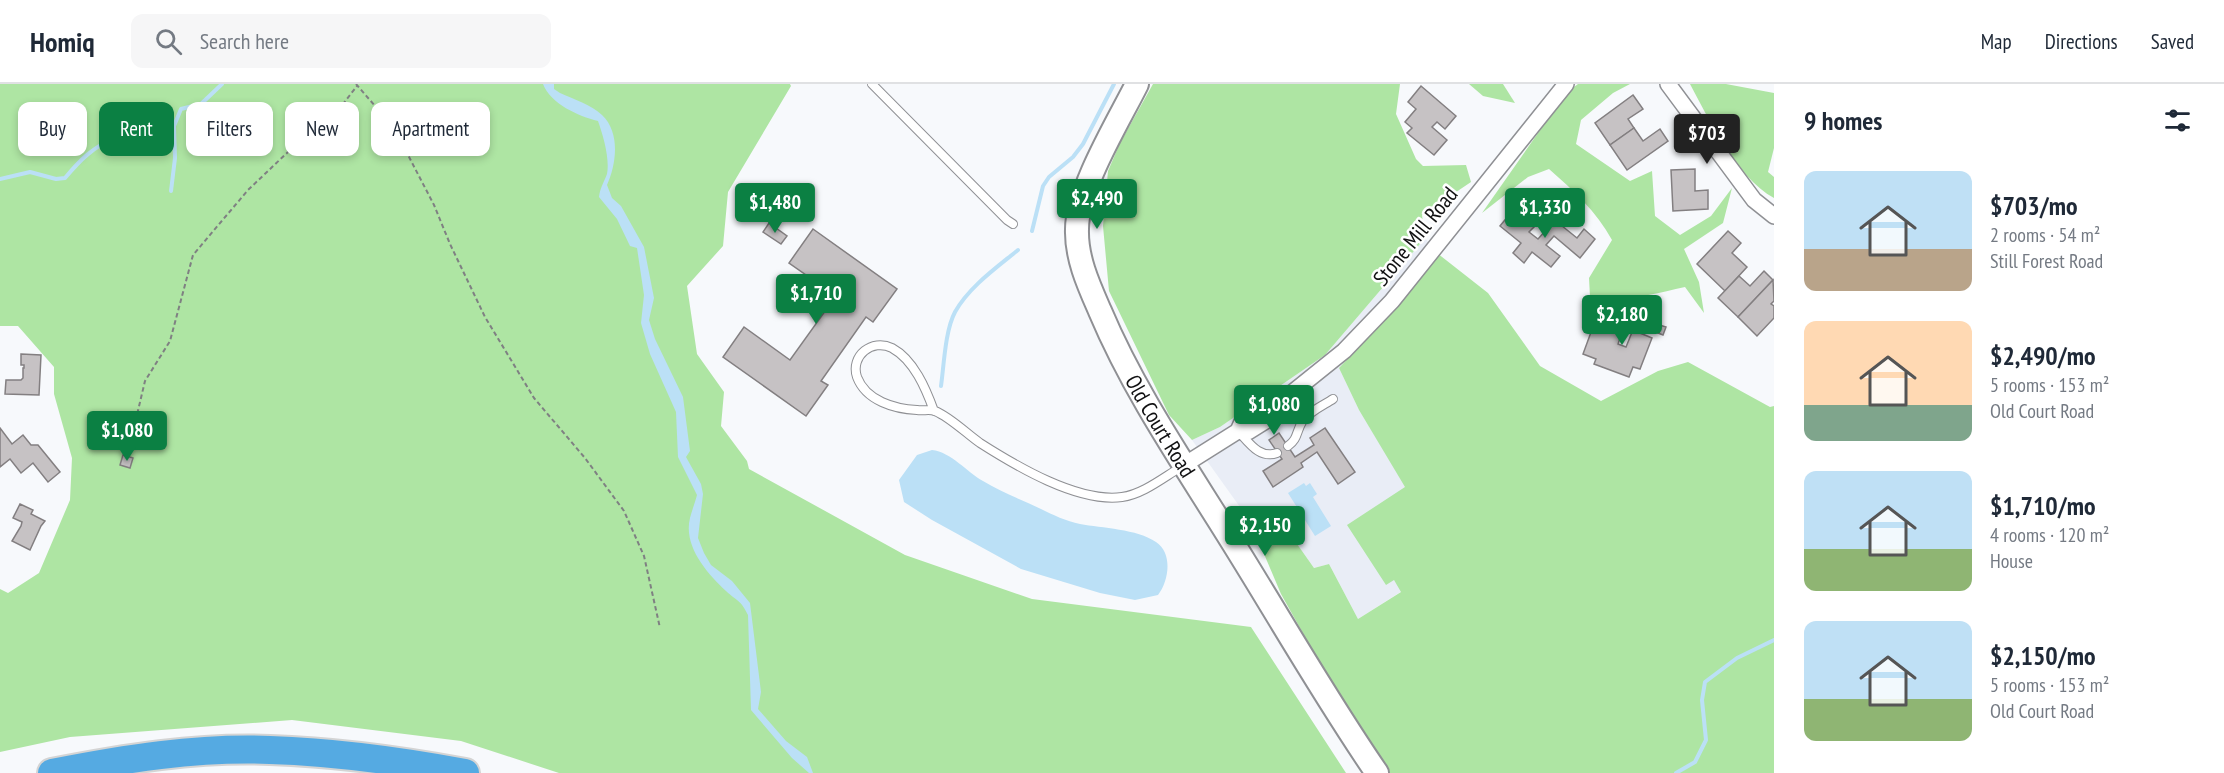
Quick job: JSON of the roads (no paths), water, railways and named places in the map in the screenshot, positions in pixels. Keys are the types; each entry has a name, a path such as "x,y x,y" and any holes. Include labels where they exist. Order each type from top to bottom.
{"highway":[{"path":"52,773 110,762 184,753 268,750 342,754 413,763 465,773"}],"main road":[{"name":"Old Court Road","path":"1137,84 1085,190 1078,216 1077,240 1087,279 1111,336 1147,405 1377,773"}],"street":[{"name":"Stone Mill Road","path":"1184,465 1238,431 1242,422 1275,401 1283,400 1344,351 1392,301 1566,84"},
{"path":"1668,84 1754,200 1774,216"}],"lane":[{"path":"872,84 1013,224"},
{"path":"934,411 920,378 894,349 883,345 873,346 858,357 855,367 857,378 866,391 882,403 898,409 934,411 1021,469 1091,495 1124,497 1142,490 1184,465"},
{"path":"1288,446 1297,438 1302,422 1333,399"},
{"path":"1238,431 1257,450 1269,454 1277,453"}],"water":[{"path":"543,84 554,84 554,89 560,93 598,111 608,122 612,131 615,149 613,168 607,185 612,198 621,206 644,247 654,298 649,320 655,339 683,397 690,451 686,457 701,484 703,494 698,538 711,565 732,581 750,603 761,692 758,709 786,741 807,757 813,773 809,773 792,758 751,710 748,615 741,603 726,591 704,567 693,549 689,528 697,495 678,457 676,412 650,354 641,323 644,295 637,248 630,246 617,219 599,197 607,174 608,161 598,121 582,116 559,103 552,98"},
{"path":"932,450 946,454 990,485 1060,518 1080,524 1139,534 1156,542 1165,553 1168,567 1162,589 1158,595 1135,600 1100,593 1021,569 932,520 904,502 899,480 917,455"},
{"path":"1304,483 1306,486 1310,483 1317,494 1313,497 1331,526 1315,536 1288,493"}],"waterway":[{"path":"0,179 30,172 56,179 65,178 87,155 115,138 128,143 147,134 164,138 174,126 181,109 201,104 222,84"},
{"path":"1032,231 1043,186 1049,177 1073,157 1083,144 1114,84"},
{"path":"171,191 175,158 174,126"},
{"path":"941,386 947,338 955,312 975,286 1018,250"},
{"path":"1676,773 1695,762 1706,740 1702,700 1705,682 1737,658 1774,640"}]}
